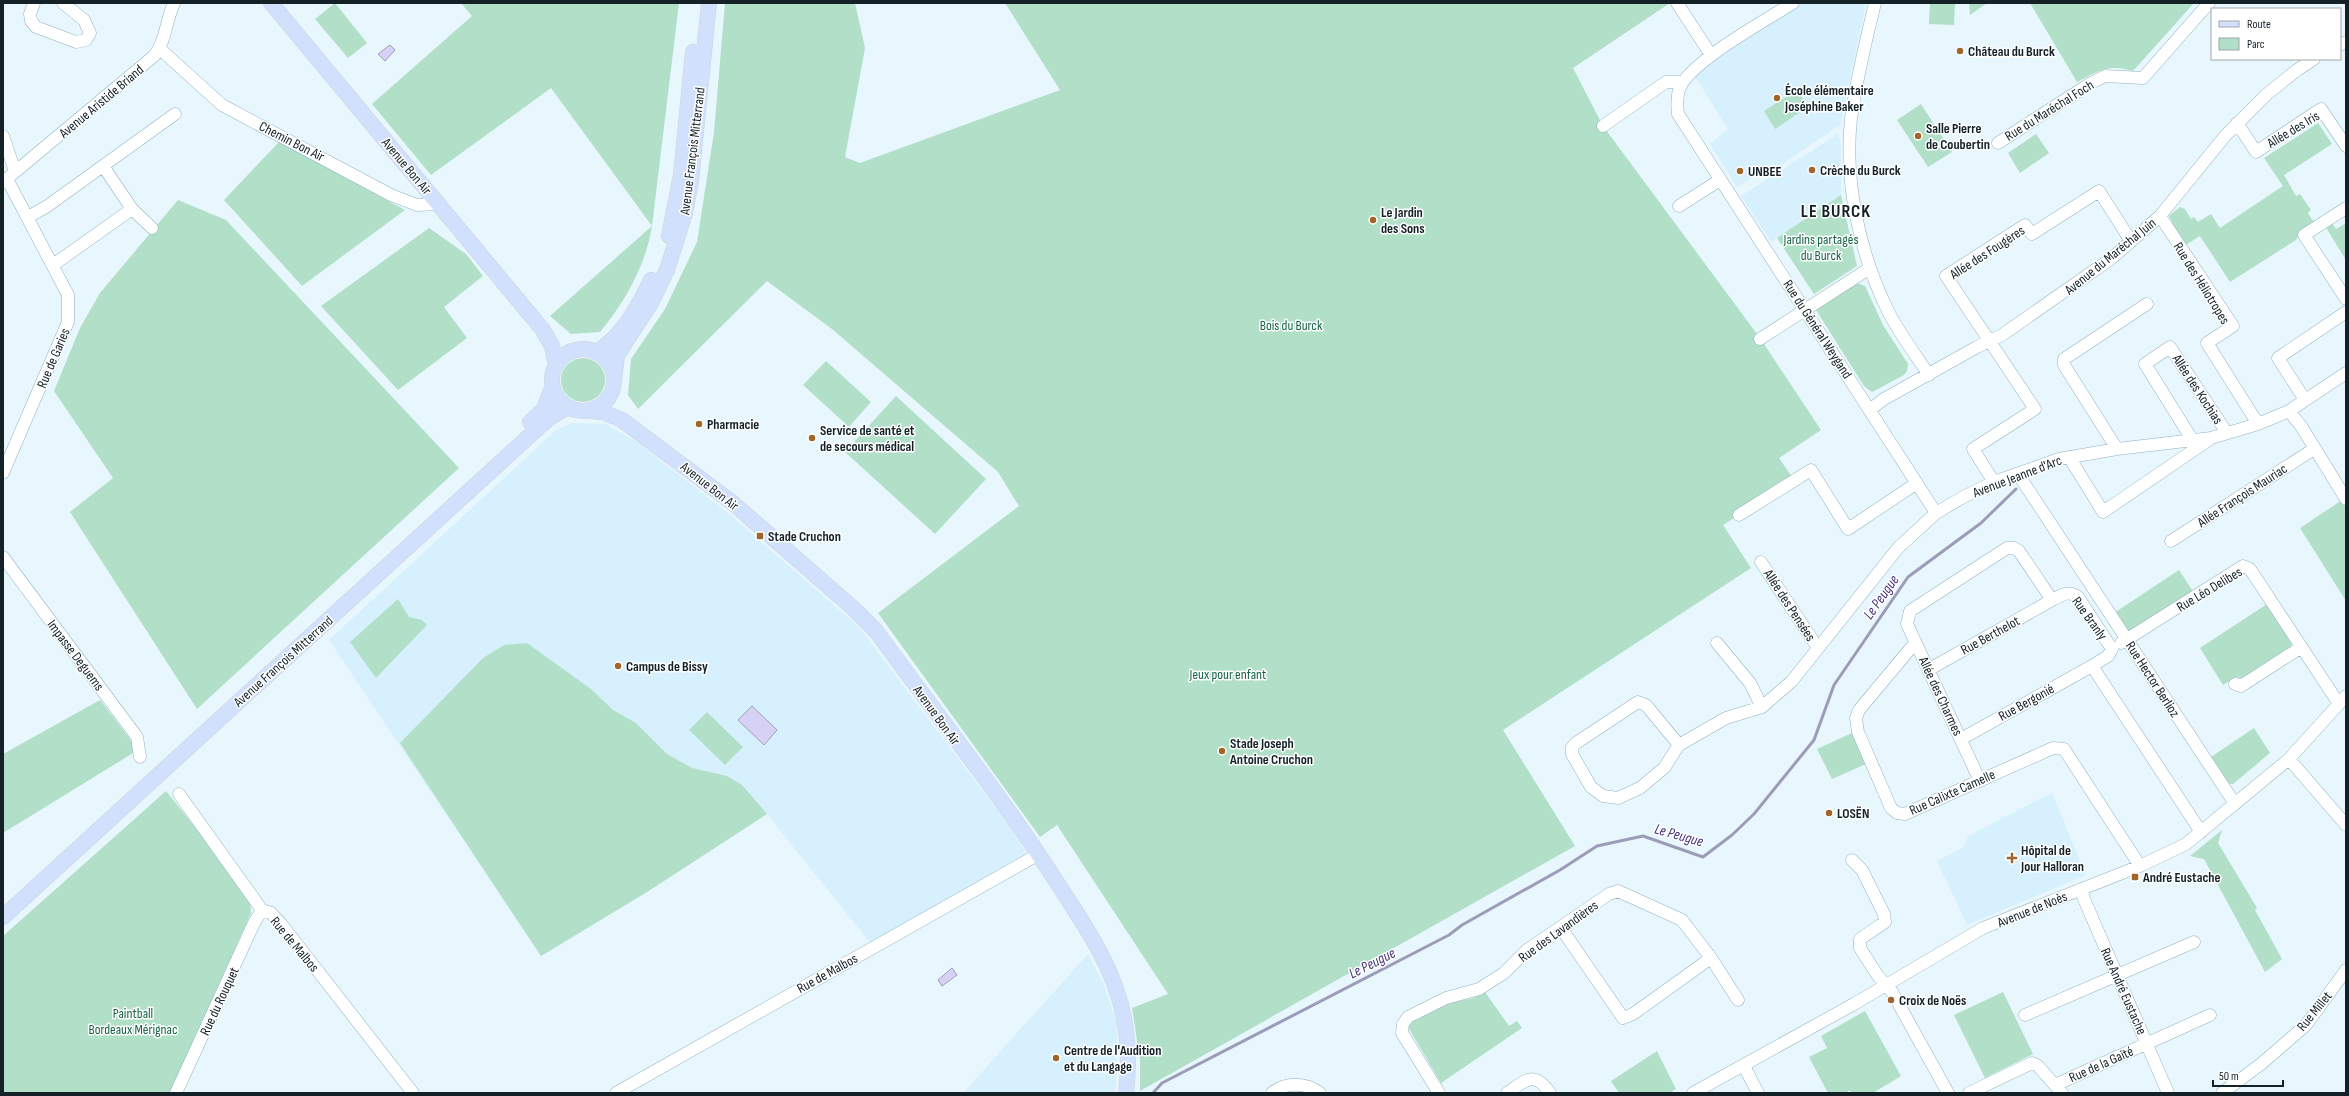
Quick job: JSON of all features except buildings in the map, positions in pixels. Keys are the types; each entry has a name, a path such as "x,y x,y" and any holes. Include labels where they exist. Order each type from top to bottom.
{"main road":[{"name":"Avenue Bon Air","path":"270,3 543,330 552,346 556,365"},
{"name":"Avenue François Mitterrand","path":"596,352 610,344 623,328 644,295 668,238 681,175 698,3"},
{"name":"Avenue François Mitterrand","path":"613,386 617,355 654,296 667,270 685,213 691,181 709,3"},
{"name":"Avenue Bon Air","path":"543,330 558,341 580,349"},
{"path":"613,386 605,403 591,410 574,411 566,408 555,396 551,379 556,365 564,354 580,349 596,352 609,363 613,386 622,420"},
{"name":"Avenue François Mitterrand","path":"3,905 514,438 544,409 552,388"},
{"name":"Avenue François Mitterrand","path":"3,917 549,418 566,408"},
{"name":"Avenue Bon Air","path":"591,410 602,412 622,420 734,504 865,619 1039,854 1086,927 1116,989 1124,1020 1129,1064 1126,1093"}],"street":[{"path":"34,3 30,14 31,21 36,26 76,42 86,40 90,33 84,20 63,3"},
{"path":"1677,3 1711,55"},
{"path":"1603,126 1666,82 1683,82 1711,55 1793,3"},
{"path":"1875,3 1858,78 1850,141 1853,188 1870,268 1889,312 1929,374"},
{"name":"Rue du Maréchal Foch","path":"1998,143 2090,83 2105,76 2143,78 2209,3"},
{"name":"Avenue Aristide Briand","path":"8,177 154,56 160,49 172,4"},
{"name":"Chemin Bon Air","path":"160,49 222,105 391,195 417,205 439,204"},
{"name":"Avenue du Maréchal Juin","path":"1871,409 1884,399 1990,342 2091,274 2160,216 2237,123 2266,95 2297,70 2312,60"},
{"name":"Rue du Général Weygand","path":"1683,82 1679,89 1678,114 1871,409 1936,513"},
{"name":"Allée des Iris","path":"2237,123 2256,152 2321,109 2346,146"},
{"path":"28,217 46,207 175,114"},
{"name":"Rue de Garies","path":"3,136 8,177 68,295 68,322 3,473"},
{"path":"103,166 132,209 152,228"},
{"path":"1679,206 1720,180"},
{"name":"Allée des Fougères","path":"1994,482 1973,449 2035,409 1946,276 2025,225 2032,234 2099,191 2131,240"},
{"path":"2346,208 2304,236 2346,299"},
{"path":"53,265 132,209"},
{"name":"Rue des Héliotropes","path":"2160,216 2233,326 2207,343 2258,424"},
{"path":"1760,338 1870,268"},
{"path":"2117,449 2064,365 2064,359 2147,304"},
{"path":"2306,400 2278,358 2346,312"},
{"name":"Allée des Kochias","path":"2193,441 2145,364 2170,347 2227,433"},
{"name":"Avenue Jeanne d'Arc","path":"1762,707 1792,681 1898,548 1936,513 1994,482 2069,457 2117,449 2211,438 2258,424 2289,411 2346,373"},
{"path":"2289,411 2301,426 2346,499"},
{"path":"2069,457 2103,512 2211,438"},
{"name":"Allée François Mauriac","path":"2171,541 2314,449"},
{"path":"1739,515 1811,470 1848,529 1917,483"},
{"name":"Rue Hector Berlioz","path":"2018,474 2235,804"},
{"name":"Rue Branly","path":"1910,611 2007,548 2014,548 2019,551 2052,600 2066,593 2072,593 2078,597 2112,649 2108,656 2092,666"},
{"name":"Impasse Deguems","path":"3,557 137,737 140,757"},
{"name":"Allée des Pensées","path":"1761,562 1818,648"},
{"name":"Rue Léo Delibes","path":"2112,649 2242,566 2250,569 2300,648 2342,700"},
{"name":"Rue Berthelot","path":"1928,670 2052,600"},
{"name":"Allée des Charmes","path":"1910,611 1907,624 1980,781"},
{"path":"1679,745 1646,705 1638,702 1576,743 1572,747 1572,754 1591,787 1603,796 1618,798 1640,788 1664,768 1679,745 1726,718 1762,707 1750,683 1717,643"},
{"name":"Rue Calixte Camelle","path":"1915,643 1859,710 1856,718 1858,732 1891,808 1897,813 1904,814 2053,748 2064,749 2140,866"},
{"path":"2236,684 2241,686 2300,648"},
{"path":"2092,666 2201,832"},
{"name":"Rue Bergonié","path":"1961,739 2092,666"},
{"name":"Avenue de Noès","path":"1692,1093 1744,1066 1886,986 1983,928 2167,855 2201,832 2289,759 2342,700"},
{"path":"2289,759 2346,825"},
{"name":"Rue de Malbos","path":"179,794 262,910 270,913 282,925 413,1093"},
{"name":"Rue de Malbos","path":"616,1093 1039,854"},
{"path":"1852,860 1862,870 1884,914 1885,922 1860,940 1860,948 1895,998 1948,1093"},
{"name":"Rue André Eustache","path":"2081,889 2168,1093"},
{"name":"Rue des Lavandières","path":"1439,1093 1402,1033 1402,1024 1408,1016 1446,998 1480,988 1504,973 1527,950 1609,894 1618,891 1682,920 1711,958 1738,1000"},
{"name":"Rue du Rouquet","path":"176,1093 262,910"},
{"path":"1561,928 1623,1018 1633,1014 1711,958"},
{"path":"2025,1015 2194,942"},
{"name":"Rue Millet","path":"2222,1093 2261,1064 2306,1025 2346,970"},
{"name":"Rue de la Gaîté","path":"2059,1089 2146,1043 2210,1015"},
{"path":"1969,1093 2032,1063 2037,1065 2059,1089"},
{"path":"1744,1066 1758,1093"},
{"path":"1507,1093 1527,1079 1535,1078 1543,1083 1550,1093"},
{"path":"1272,1093 1289,1086 1303,1084 1320,1093"}],"shaded area":[{"name":"École élémentaire Joséphine Baker","path":"1803,3 1866,3 1840,125 1770,172 1767,168 1737,187 1710,144 1728,129 1694,75 1718,56"},
{"path":"390,45 395,50 385,61 378,54"},
{"name":"Crèche du Burck","path":"1838,133 1841,144 1841,195 1771,242 1741,196 1835,136 1834,134"},
{"name":"Campus de Bissy","path":"571,423 606,424 638,443 727,512 858,626 1010,827 1026,853 872,945 767,814 647,892 541,956 329,640 555,431"},
{"path":"752,706 777,730 764,745 738,720"},
{"name":"Hôpital de Jour Halloran","path":"2052,793 2086,875 1967,925 1937,861 1964,847 1968,836"},
{"name":"Centre de l'Audition et du Langage","path":"1088,954 1104,985 1117,1023 1116,1093 963,1093"},
{"path":"952,968 957,975 942,986 938,980"}],"green space":[{"path":"335,3 367,43 348,58 315,19"},
{"path":"461,3 679,3 652,226 551,88 431,175 372,104 472,16"},
{"name":"Bois du Burck","path":"725,3 855,3 865,48 845,157 860,163 1060,90 1005,3 1670,3 1573,68 1603,126 1760,338 1821,430 1779,458 1794,480 1723,525 1751,568 1503,730 1575,846 1140,1091 1140,1060 1132,1008 1168,994 1057,825 1040,837 878,613 1019,506 998,472 832,329 767,281 638,409 628,395 631,359 665,309 697,242 714,132"},
{"path":"1930,3 1955,3 1954,25 1929,24"},
{"path":"1969,3 1987,3 1970,15"},
{"path":"2030,3 2194,3 2133,71 2117,68 2104,69 2077,82"},
{"path":"1797,90 1808,107 1775,129 1764,111"},
{"path":"1921,104 1952,152 1928,167 1897,120"},
{"path":"2318,123 2332,144 2284,175 2296,196 2300,194 2311,210 2308,213 2315,224 2300,234 2296,240 2230,282 2200,236 2184,246 2169,216 2180,207 2185,209 2191,219 2194,217 2198,222 2211,214 2220,228 2283,186 2264,158"},
{"path":"2036,134 2049,153 2020,173 2008,153"},
{"path":"279,142 405,210 302,286 224,200"},
{"name":"Jardins partagés du Burck","path":"1841,195 1857,266 1814,294 1777,238"},
{"path":"178,200 226,220 459,468 197,709 70,512 113,478 54,391 80,328 100,293"},
{"path":"2331,222 2336,229 2346,223 2346,260 2325,226"},
{"path":"652,226 640,269 626,296 600,332 571,334 550,316"},
{"path":"429,228 466,254 483,276 444,307 467,338 398,390 321,306"},
{"path":"1857,283 1865,286 1883,325 1908,364 1907,371 1904,375 1872,392 1864,386 1816,310"},
{"path":"583,358 595,362 601,368 605,380 601,392 595,398 583,402 571,398 565,392 561,380 565,368 571,362"},
{"path":"826,361 871,402 849,427 803,385"},
{"path":"896,396 986,479 935,534 845,452"},
{"path":"2342,500 2346,506 2346,601 2300,528"},
{"path":"2179,570 2194,593 2128,634 2114,613"},
{"path":"398,599 409,617 422,620 427,625 376,678 350,642"},
{"path":"2267,604 2292,645 2247,679 2236,677 2223,685 2200,648"},
{"path":"527,643 591,689 613,710 636,723 667,754 692,768 727,776 742,785 767,814 647,892 541,956 400,743 483,658 504,645"},
{"path":"100,700 138,750 3,833 3,754"},
{"path":"707,712 743,747 725,765 689,730"},
{"path":"2254,728 2270,753 2233,784 2224,783 2208,759"},
{"path":"1852,733 1866,764 1832,779 1817,749"},
{"name":"Paintball Bordeaux Mérignac","path":"166,791 246,891 250,898 251,913 170,1093 3,1093 3,936"},
{"path":"2222,830 2218,843 2257,908 2255,910 2282,959 2265,972 2204,859 2190,856"},
{"path":"1485,992 1509,1026 1517,1021 1522,1028 1441,1083 1408,1027 1410,1023 1446,1004 1473,998"},
{"path":"2003,992 2033,1054 1985,1078 1954,1015"},
{"path":"1865,1011 1901,1076 1873,1093 1851,1093 1850,1090 1845,1093 1828,1093 1809,1057 1827,1048 1821,1036"},
{"path":"1657,1051 1676,1089 1669,1093 1619,1093 1611,1081"}],"waterway":[{"name":"Le Peugue","path":"1153,1093 1162,1083 1449,935 1462,925 1560,870 1597,846 1643,836 1703,857 1732,835 1754,814 1814,740 1834,685 1908,577 1981,523 2016,489"}],"place":[{"name":"Château du Burck","path":"1960,51"},
{"name":"École élémentaire Joséphine Baker","path":"1777,98"},
{"name":"Salle Pierre de Coubertin","path":"1918,136"},
{"name":"Crèche du Burck","path":"1812,170"},
{"name":"UNBEE","path":"1740,171"},
{"name":"Le Jardin des Sons","path":"1373,220"},
{"name":"Pharmacie","path":"699,424"},
{"name":"Service de santé et de secours médical","path":"812,438"},
{"name":"Stade Cruchon","path":"760,536"},
{"name":"Campus de Bissy","path":"618,666"},
{"name":"Stade Joseph Antoine Cruchon","path":"1222,751"},
{"name":"LOSËN","path":"1829,813"},
{"name":"Hôpital de Jour Halloran","path":"2012,858"},
{"name":"André Eustache","path":"2135,877"},
{"name":"Croix de Noës","path":"1891,1000"},
{"name":"Centre de l'Audition et du Langage","path":"1056,1058"}],"district":[{"name":"LE BURCK","path":"1836,211"}],"park label":[{"name":"Jeux pour enfant","path":"1228,674"}]}
